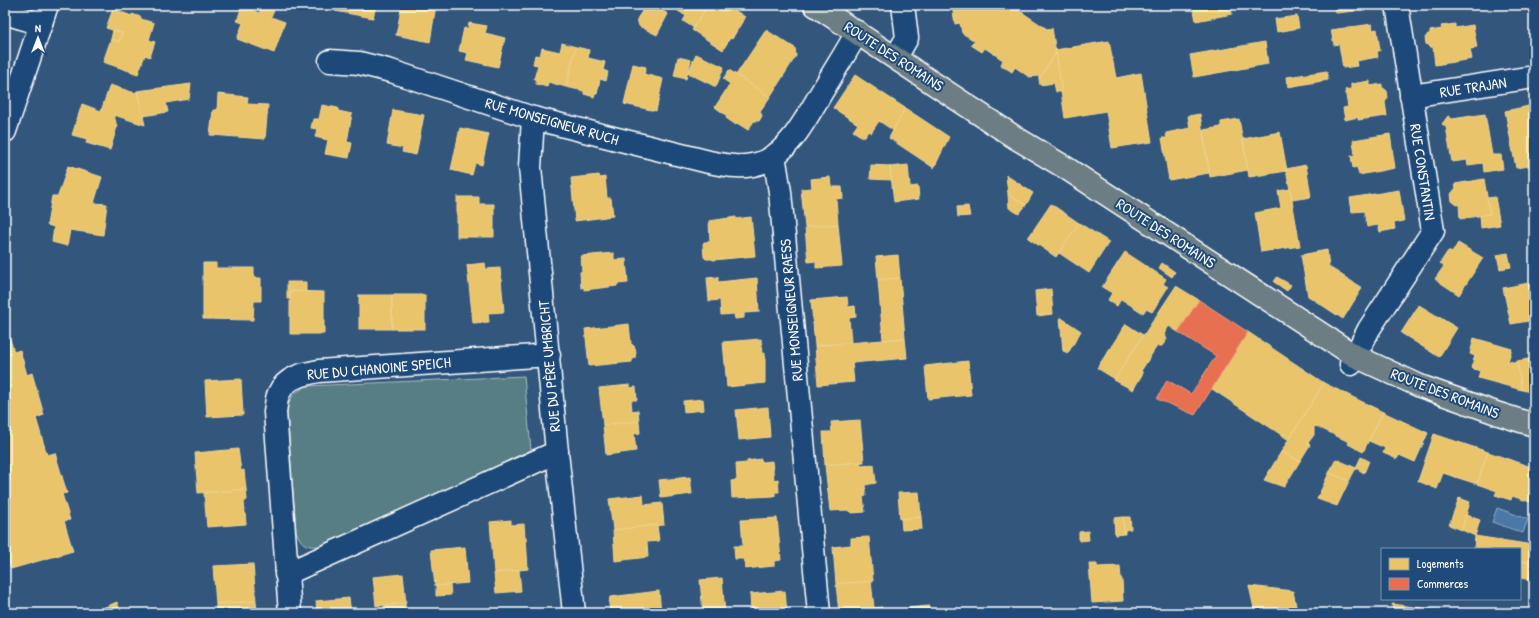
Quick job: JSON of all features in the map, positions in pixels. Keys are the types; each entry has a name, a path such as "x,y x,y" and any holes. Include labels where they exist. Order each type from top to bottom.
{"main road":[{"name":"ROUTE DES ROMAINS","path":"815,5 1016,138 1066,168 1353,360 1491,412 1534,424"}],"street":[{"path":"896,58 907,38 903,5"},
{"name":"RUE CONSTANTIN","path":"1353,360 1369,329 1433,231 1397,5"},
{"path":"5,13 44,15 5,131"},
{"path":"774,156 794,136 857,32"},
{"name":"RUE MONSEIGNEUR RUCH","path":"330,61 359,63 391,71 533,118 730,166 749,166 774,156"},
{"name":"RUE TRAJAN","path":"1412,96 1534,77"},
{"name":"RUE DU PÈRE UMBRICHT","path":"533,118 530,167 574,613"},
{"name":"RUE MONSEIGNEUR RAESS","path":"774,156 781,200 819,613"},
{"name":"RUE DU CHANOINE SPEICH","path":"290,613 275,412 279,393 287,381 299,375 319,370 549,355"},
{"path":"286,574 557,452"}],"green space":[{"path":"524,376 531,450 321,546 308,546 300,540 296,531 287,411 291,398 299,391 307,386"}],"water":[{"path":"1497,508 1528,519 1523,533 1492,522"}],"building: Logements":[{"path":"336,5 376,5 373,18 335,11"},
{"path":"402,5 436,5 430,42 396,35"},
{"path":"516,5 532,5 530,10 516,7"},
{"path":"646,5 653,5 668,14 657,35 639,26 637,19"},
{"path":"669,5 708,5 694,28 683,21 686,16"},
{"path":"708,5 727,5 745,17 732,39 730,38 723,50 692,30"},
{"path":"952,5 1011,5 1047,29 1052,28 1056,53 1039,79 1039,76 1029,77 1015,67 1012,72 1001,65 1003,60 985,48 982,52 971,45 975,41 962,33 960,23 955,24"},
{"path":"1193,5 1231,5 1232,14 1196,21"},
{"path":"1335,5 1358,5 1354,6 1355,11 1336,13"},
{"path":"242,6 259,13 262,6 274,11 271,17 285,22 274,53 237,39 243,23 237,21"},
{"path":"113,9 132,16 132,14 141,17 141,19 154,23 149,40 155,42 150,57 145,55 138,74 103,62 111,39 119,42 122,33 106,28"},
{"path":"1297,16 1299,28 1277,32 1275,19"},
{"path":"469,23 487,26 485,33 505,38 498,67 466,60 468,53 459,51 464,28 468,29"},
{"path":"1372,24 1373,30 1377,29 1380,51 1377,51 1378,57 1356,61 1357,66 1343,68 1339,44 1334,45 1331,30"},
{"path":"1455,24 1455,28 1473,25 1477,48 1470,49 1472,59 1435,65 1433,47 1426,44 1425,38 1428,34 1430,34 1430,31 1442,29 1441,26"},
{"path":"113,30 122,33 119,42 111,39"},
{"path":"766,30 795,48 796,56 770,97 736,75"},
{"path":"1109,41 1116,78 1141,73 1152,142 1112,148 1106,111 1065,118 1055,50"},
{"path":"1265,42 1268,64 1194,77 1190,55"},
{"path":"562,43 576,47 566,87 548,82 547,87 536,84 536,80 534,79 538,65 533,64 535,55 540,56 542,48 560,52"},
{"path":"576,47 589,50 588,58 605,62 603,70 608,72 606,81 600,79 597,94 595,94 594,97 584,94 584,91 566,87"},
{"path":"1056,53 1062,92 1056,92 1054,83 1040,85 1039,79"},
{"path":"696,54 724,67 716,87 688,73"},
{"path":"678,57 691,60 686,79 674,76"},
{"path":"633,64 646,67 644,74 663,79 656,111 624,104"},
{"path":"729,70 770,97 760,111 762,116 759,121 754,121 748,130 737,123 736,125 715,107 730,84 723,79"},
{"path":"1327,71 1328,80 1288,87 1287,77"},
{"path":"855,75 905,108 894,131 879,121 871,133 868,131 864,138 853,131 858,124 833,108"},
{"path":"1370,81 1370,86 1382,84 1382,87 1387,91 1388,98 1385,102 1387,116 1358,120 1358,117 1345,120 1343,108 1348,107 1345,90 1351,89 1351,84"},
{"path":"191,84 189,99 166,103 168,112 143,116 137,91"},
{"path":"110,85 135,93 137,91 145,125 114,115 117,127 110,150 86,143 87,139 72,135 82,104 101,111"},
{"path":"218,94 248,97 247,104 268,105 265,139 210,135 213,110 217,110"},
{"path":"322,105 338,108 338,111 352,114 347,142 352,143 349,158 325,154 328,140 315,137 317,129 311,128 313,119 319,119"},
{"path":"1529,106 1530,108 1534,107 1534,165 1516,168 1505,111"},
{"path":"905,108 949,137 934,168 889,138"},
{"path":"393,110 424,115 416,155 402,152 403,148 387,145"},
{"path":"1200,114 1209,173 1169,180 1162,138 1167,138 1166,133 1190,128 1188,116"},
{"path":"1485,114 1492,155 1501,155 1503,169 1484,172 1483,163 1468,165 1467,160 1452,162 1446,127 1442,124 1448,116 1452,119"},
{"path":"1239,119 1248,170 1210,177 1203,130 1221,127 1221,122"},
{"path":"460,128 489,134 482,165 475,163 472,175 451,170"},
{"path":"1280,132 1287,171 1249,177 1243,139"},
{"path":"1390,134 1395,168 1359,175 1357,167 1353,168 1351,156 1355,155 1353,140"},
{"path":"871,165 890,166 892,180 870,179"},
{"path":"908,165 910,187 918,186 919,199 894,202 890,167"},
{"path":"1306,165 1311,197 1292,200 1286,169"},
{"path":"68,166 102,177 94,203 107,204 103,235 70,230 67,246 52,242 54,227 47,225 52,196 58,196"},
{"path":"599,175 600,178 605,177 607,198 611,198 613,216 575,221 571,178"},
{"path":"1006,175 1033,193 1026,205 1008,194"},
{"path":"830,177 831,187 842,187 843,198 836,199 838,224 805,227 801,189 812,188 811,179"},
{"path":"1484,179 1490,214 1460,219 1459,204 1457,205 1452,201 1451,194 1456,188 1455,184"},
{"path":"1290,189 1300,246 1261,252 1255,213 1281,208 1278,191"},
{"path":"1399,190 1404,221 1394,223 1395,229 1380,232 1378,225 1367,227 1364,211 1352,212 1350,198"},
{"path":"1008,194 1026,205 1019,214 1009,208"},
{"path":"457,197 479,197 479,204 494,204 494,237 457,237"},
{"path":"1495,197 1500,225 1481,228 1480,216 1490,214 1487,198"},
{"path":"1051,204 1079,223 1056,257 1028,238"},
{"path":"968,206 970,216 958,217 957,207"},
{"path":"736,217 736,219 751,217 755,256 713,260 706,259 704,257 703,244 704,242 710,242 709,221"},
{"path":"1079,223 1109,242 1089,273 1059,253"},
{"path":"838,224 842,266 816,268 816,261 808,262 805,227"},
{"path":"1458,243 1483,258 1459,295 1435,279 1444,266 1440,263 1448,251 1452,253"},
{"path":"1327,250 1329,267 1362,288 1343,319 1308,296 1301,255"},
{"path":"1125,252 1166,279 1163,284 1168,287 1152,312 1146,309 1143,313 1121,299 1117,306 1108,300 1112,293 1102,287"},
{"path":"614,253 614,260 626,259 628,283 617,284 617,286 584,290 584,287 581,288 581,256"},
{"path":"1508,253 1511,267 1500,269 1497,255"},
{"path":"898,255 900,278 878,280 876,257"},
{"path":"203,263 216,263 216,268 254,268 254,278 261,278 261,301 254,301 253,320 203,319"},
{"path":"485,263 486,269 500,268 504,312 488,313 489,322 473,323 467,265"},
{"path":"1162,263 1175,272 1172,277 1159,268"},
{"path":"718,277 718,282 757,278 759,312 744,313 744,318 735,319 734,314 721,315 720,300 709,301 707,278"},
{"path":"1277,277 1291,285 1287,291 1274,282"},
{"path":"900,278 905,338 883,340 878,280"},
{"path":"287,282 306,282 306,292 290,291 290,299 287,299"},
{"path":"1534,282 1534,320 1511,324 1503,288"},
{"path":"1176,286 1199,300 1178,332 1169,326 1164,334 1167,339 1162,346 1157,346 1141,371 1143,373 1133,390 1114,380"},
{"path":"1051,289 1053,314 1037,316 1035,291"},
{"path":"290,291 324,292 324,334 290,334"},
{"path":"359,295 392,295 392,329 359,329"},
{"path":"392,295 425,295 425,329 392,329"},
{"path":"847,297 848,307 855,306 856,317 849,318 851,342 815,346 811,300"},
{"path":"1419,305 1457,328 1439,357 1401,333"},
{"path":"1060,317 1081,331 1068,353 1063,351"},
{"path":"5,323 14,352 20,350 27,375 32,373 44,415 36,418 47,455 55,453 67,493 62,494 70,520 64,521 73,551 11,569 5,552"},
{"path":"629,324 631,344 634,346 636,352 635,358 632,362 589,366 585,329"},
{"path":"1126,324 1143,335 1115,379 1097,368"},
{"path":"1248,332 1324,383 1289,440 1212,389"},
{"path":"905,338 907,358 852,363 854,382 818,385 815,346"},
{"path":"1474,338 1512,349 1508,361 1518,363 1522,390 1478,378 1480,371 1471,368 1475,356 1470,354"},
{"path":"761,339 762,354 765,353 765,383 727,387 723,342"},
{"path":"1534,358 1534,393 1522,390 1517,361"},
{"path":"968,361 971,395 928,399 925,366"},
{"path":"241,379 243,415 207,417 205,381"},
{"path":"1324,383 1383,412 1363,452 1348,444 1349,442 1316,426 1314,427 1314,435 1308,443 1310,445 1300,461 1281,452"},
{"path":"630,385 630,388 636,387 637,400 631,400 632,411 638,410 639,421 603,425 599,388"},
{"path":"703,399 704,410 684,412 683,401"},
{"path":"768,407 770,437 739,440 736,410"},
{"path":"1383,412 1428,433 1415,462 1399,455 1397,459 1383,453 1385,448 1369,441"},
{"path":"860,420 864,462 825,465 823,432 832,432 831,422"},
{"path":"639,421 640,433 634,434 636,451 606,455 603,425"},
{"path":"1434,434 1488,452 1477,484 1443,473 1437,489 1418,481"},
{"path":"238,449 241,471 244,470 246,489 198,493 195,453"},
{"path":"1281,452 1300,461 1284,487 1264,480"},
{"path":"1488,452 1534,468 1533,503 1512,496 1511,500 1495,495 1497,491 1477,484"},
{"path":"1361,457 1369,461 1364,473 1356,468"},
{"path":"761,459 762,462 772,461 774,480 778,479 779,492 775,492 775,496 732,498 731,481 737,480 736,464"},
{"path":"1336,459 1356,468 1349,481 1329,473"},
{"path":"860,462 861,466 874,465 876,483 865,485 866,496 863,497 865,512 852,513 847,510 830,511 825,465"},
{"path":"1329,473 1349,481 1337,506 1317,499"},
{"path":"690,477 692,494 661,498 659,480"},
{"path":"246,489 247,500 244,502 246,524 207,527 204,493"},
{"path":"919,492 921,517 900,519 898,493"},
{"path":"643,495 644,505 662,503 664,525 613,530 609,499"},
{"path":"1459,498 1470,502 1462,530 1449,525"},
{"path":"1466,515 1480,520 1475,536 1462,530"},
{"path":"921,517 922,529 902,530 901,519"},
{"path":"1123,517 1130,517 1131,529 1125,530 1125,534 1124,534"},
{"path":"1123,517 1124,534 1115,535 1114,518"},
{"path":"777,518 781,560 774,561 774,566 745,569 744,559 735,559 734,546 743,546 741,520"},
{"path":"511,520 511,525 524,524 528,569 494,573 490,522"},
{"path":"657,525 659,541 647,542 648,557 615,561 613,530"},
{"path":"1088,531 1089,540 1079,541 1079,532"},
{"path":"1475,536 1533,545 1531,563 1521,561 1521,548 1474,548"},
{"path":"869,537 873,581 836,584 833,547 851,545 851,538"},
{"path":"465,547 468,583 435,586 431,550"},
{"path":"1521,561 1534,563 1534,580 1521,578"},
{"path":"253,564 256,601 216,604 213,566"},
{"path":"1089,564 1097,564 1097,567 1120,566 1123,601 1092,603"},
{"path":"519,570 521,591 496,593 494,573"},
{"path":"403,574 406,603 376,606 373,577"},
{"path":"722,578 725,613 703,613 700,580"},
{"path":"871,581 874,608 882,607 882,613 839,613 836,584"},
{"path":"450,585 451,595 436,596 436,586"},
{"path":"1249,586 1293,591 1297,611 1290,613 1255,613"},
{"path":"659,591 661,613 610,613 610,597"},
{"path":"785,591 787,613 751,613 750,594"},
{"path":"349,598 351,613 317,613 316,601"},
{"path":"256,601 257,613 216,613 216,604"},
{"path":"117,602 121,613 91,613"},
{"path":"405,603 406,613 385,613 384,606"},
{"path":"1392,604 1429,609 1430,613 1394,613"},
{"path":"929,606 930,613 909,613 908,608"},
{"path":"1429,609 1460,613 1430,613"},
{"path":"951,610 951,613 930,613 930,611"}],"building: Commerces":[{"path":"1199,300 1248,332 1195,415 1157,399 1167,380 1191,394 1216,356 1178,332"}]}
